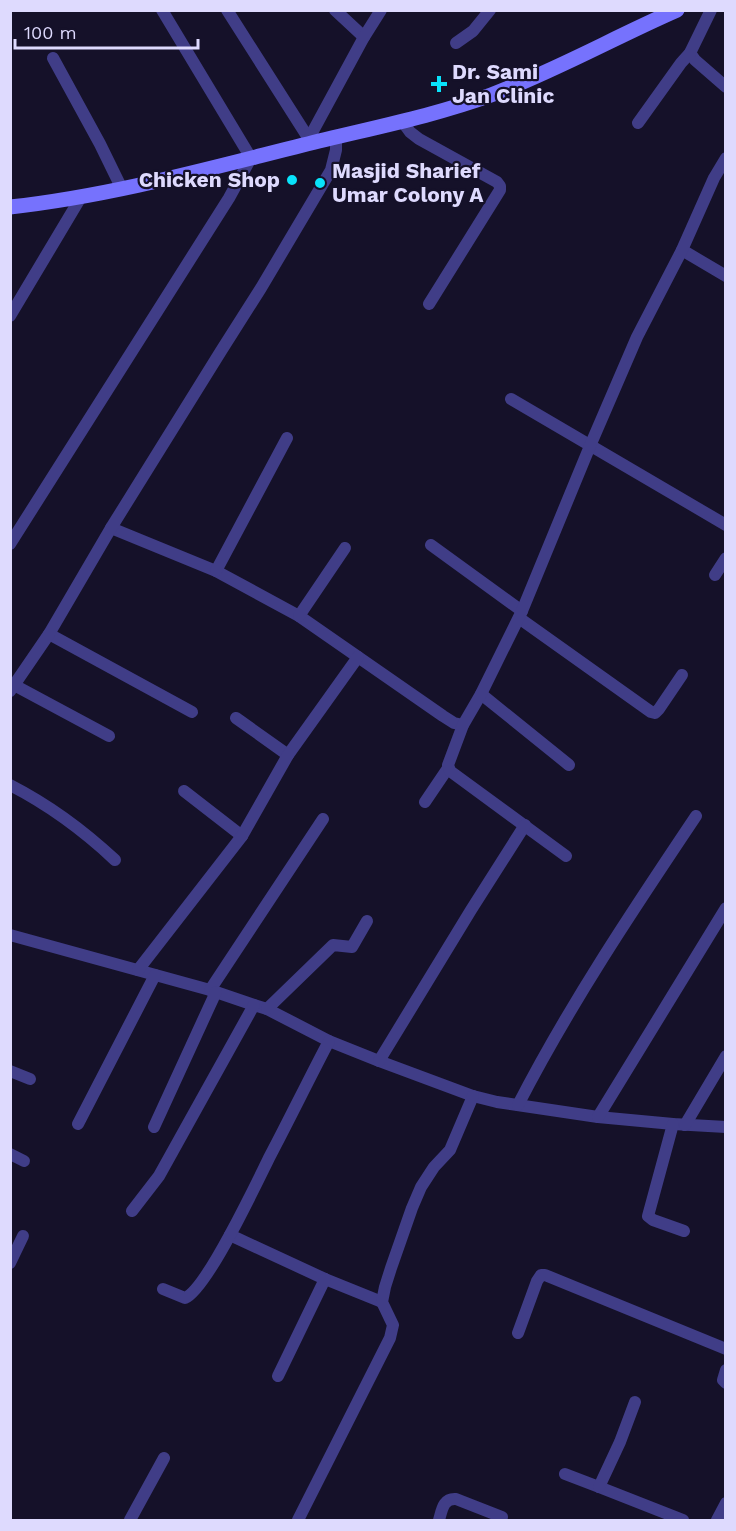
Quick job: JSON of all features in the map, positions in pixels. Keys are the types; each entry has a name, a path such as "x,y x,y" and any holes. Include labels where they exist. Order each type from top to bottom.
{"street":[{"path":"162,10 251,158"},
{"path":"227,10 308,141"},
{"path":"335,10 364,37"},
{"path":"308,141 381,10"},
{"path":"456,43 473,31 490,10"},
{"path":"11,208 122,189 251,158 308,141 336,137 458,106 526,81 677,10"},
{"path":"638,123 690,52 711,10"},
{"path":"690,52 695,60 726,87"},
{"path":"53,58 122,189"},
{"path":"402,121 419,139 497,182 500,186 500,190 429,304"},
{"path":"109,736 12,688 49,634 111,528 261,288 331,170 336,150 336,137"},
{"path":"10,544 229,198 251,158"},
{"path":"425,802 448,768 463,726 520,614 637,337 682,250 714,178 726,158"},
{"path":"10,316 81,197"},
{"path":"682,250 726,276"},
{"path":"511,399 726,525"},
{"path":"216,571 287,438"},
{"path":"111,528 216,571 299,616 443,716 463,726"},
{"path":"431,545 651,712 659,710 682,675"},
{"path":"299,616 345,548"},
{"path":"715,575 726,558"},
{"path":"49,634 192,712"},
{"path":"138,970 242,837 288,755 358,657"},
{"path":"480,694 569,765"},
{"path":"236,718 288,755"},
{"path":"448,768 566,856"},
{"path":"10,785 57,812 115,860"},
{"path":"184,791 242,837"},
{"path":"518,1105 590,977 696,816"},
{"path":"154,1127 213,991 323,819"},
{"path":"379,1061 525,825"},
{"path":"598,1117 726,908"},
{"path":"267,1009 333,945 352,947 367,921"},
{"path":"10,935 213,991 267,1009 329,1041 473,1096 598,1117 726,1127"},
{"path":"78,1124 156,975"},
{"path":"132,1211 159,1176 254,1005"},
{"path":"163,1289 185,1298 192,1294 204,1278 230,1235 329,1041"},
{"path":"684,1231 648,1216 679,1125 726,1056"},
{"path":"10,1071 30,1079"},
{"path":"298,1521 393,1331 393,1325 382,1302 391,1268 421,1187 434,1167 450,1150 473,1096"},
{"path":"10,1154 24,1161"},
{"path":"230,1235 325,1279 382,1302"},
{"path":"10,1263 23,1236"},
{"path":"518,1333 537,1281 541,1275 545,1275 726,1349"},
{"path":"278,1376 325,1279"},
{"path":"726,1370 723,1380 726,1383"},
{"path":"600,1487 635,1402"},
{"path":"130,1521 164,1458"},
{"path":"565,1474 683,1521"},
{"path":"439,1521 443,1505 451,1499 502,1517"},
{"path":"717,1521 726,1503"}],"place":[{"name":"Dr. Sami Jan Clinic","path":"439,84"},
{"name":"Chicken Shop","path":"292,180"},
{"name":"Masjid Sharief Umar Colony A","path":"320,183"}]}
